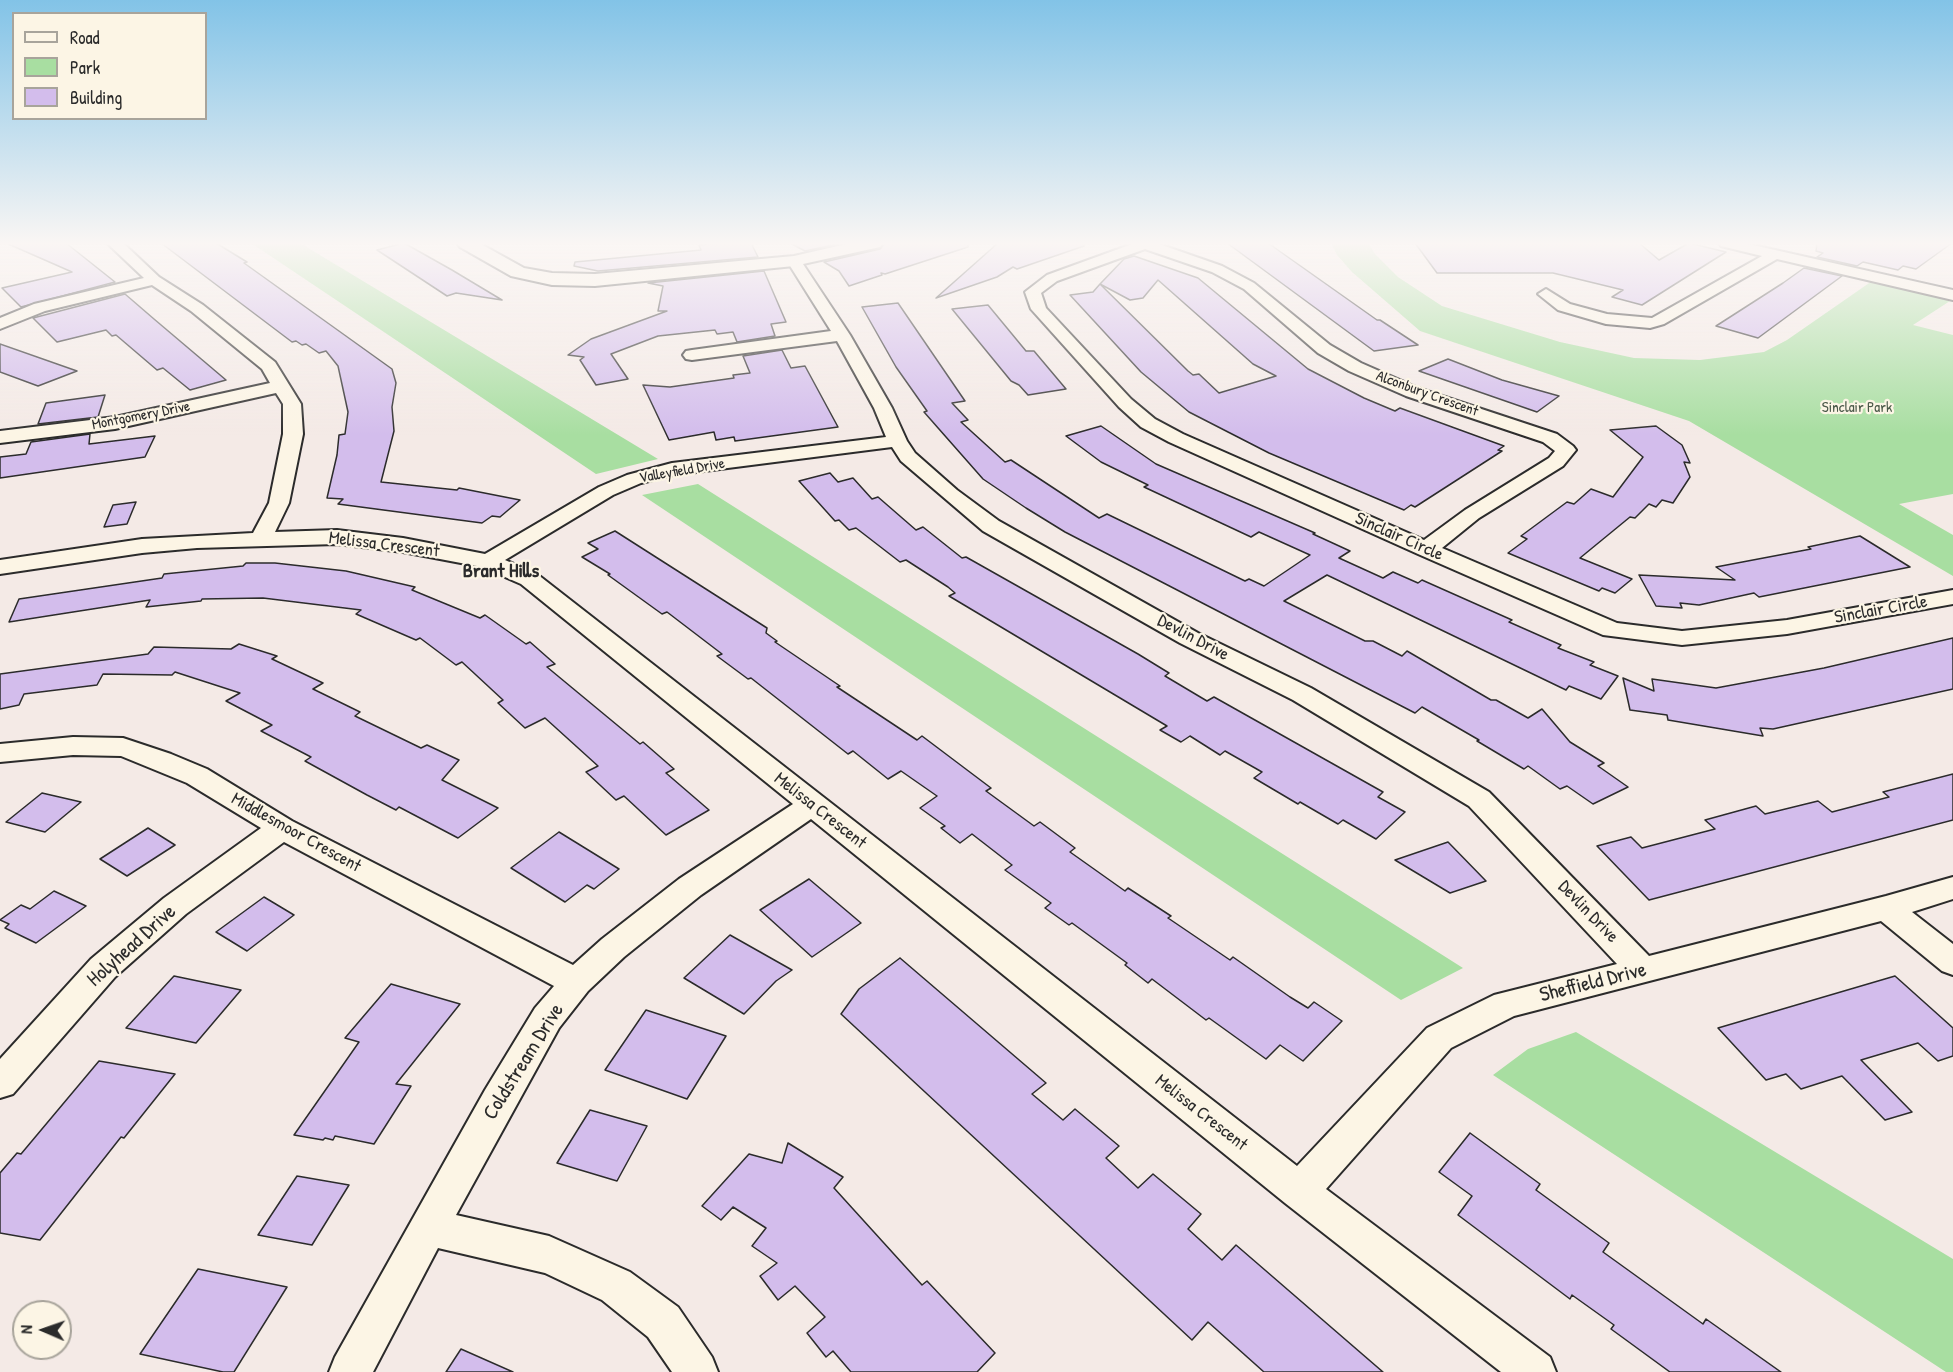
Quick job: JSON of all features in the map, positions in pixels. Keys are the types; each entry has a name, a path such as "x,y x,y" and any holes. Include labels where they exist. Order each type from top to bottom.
{"street":[{"path":"0,324 40,307"},
{"path":"196,307 269,366 292,404 293,434 279,503 261,538"},
{"name":"Devlin Drive","path":"824,307 883,408 897,441 908,458 950,495 991,526 1189,638 1312,700 1479,799 1643,970"},
{"name":"Sinclair Circle","path":"1039,307 1125,403 1148,423 1176,438 1612,630 1682,638 1742,634 1953,597"},
{"name":"Alconbury Crescent","path":"1274,307 1324,349 1355,367 1412,392 1550,438 1566,450 1556,462 1472,514 1426,549"},
{"path":"1564,307 1606,319 1650,323 1682,307"},
{"path":"692,355 842,335"},
{"name":"Montgomery Drive","path":"0,437 115,423 281,386"},
{"name":"Valleyfield Drive","path":"488,561 606,491 634,479 672,469 897,441"},
{"name":"Melissa Crescent","path":"0,567 142,546 261,538 337,537 403,544 488,561 529,579 1299,1191 1535,1372"},
{"name":"Middlesmoor Crescent","path":"0,753 73,746 123,747 161,760 197,776 282,828 576,982"},
{"name":"Coldstream Drive","path":"350,1372 498,1101 547,1018 576,982 613,948 690,887 772,830 813,806"},
{"name":"Holyhead Drive","path":"0,1083 103,968 175,906 282,828"},
{"name":"Sheffield Drive","path":"1299,1191 1438,1038 1506,1005 1886,908 1953,888"},
{"path":"1886,908 1953,962"},
{"path":"430,1228 549,1255 616,1286 663,1322 697,1372"}],"green space":[{"path":"347,307 406,307 658,459 596,474"},
{"name":"Sinclair Park","path":"1392,307 1445,307 1560,342 1634,358 1700,360 1764,352 1787,340 1835,307 1941,307 1913,325 1953,335 1953,494 1899,504 1953,535 1953,576 1689,421 1420,331"},
{"path":"698,484 1463,968 1401,1000 642,495"},
{"path":"1576,1032 1953,1259 1953,1372 1946,1372 1493,1075 1528,1049"}],"building":[{"path":"75,307 140,307 226,380 190,390 163,368 157,370 116,335 112,336 106,330 57,342 33,318"},
{"path":"246,307 305,307 392,369 396,383 392,407 394,431 381,482 457,490 459,488 520,500 500,517 492,516 482,523 338,504 343,499 327,498 339,435 345,434 348,412 338,366 326,351 319,353 306,344 292,342"},
{"path":"659,307 780,307 786,322 771,324 775,336 737,342 733,332 717,334 715,330 658,336 611,354 628,379 596,385 580,360 584,357 568,355 591,339 667,311 658,311"},
{"path":"862,307 901,307 965,401 952,403 968,420 961,422 1005,462 1011,460 1099,518 1107,514 1245,581 1249,579 1264,586 1310,555 1259,532 1251,537 1144,487 1148,485 1101,462 1066,436 1101,426 1156,464 1315,533 1313,534 1350,551 1339,558 1383,578 1393,572 1418,583 1422,580 1512,620 1509,622 1561,645 1558,648 1594,662 1590,665 1618,676 1601,699 1569,686 1566,690 1327,575 1284,601 1365,641 1373,641 1402,656 1407,651 1491,700 1496,700 1528,718 1542,709 1570,742 1604,763 1598,766 1628,787 1593,804 1567,786 1560,789 1528,766 1524,769 1422,707 1415,713 1065,532 983,479 924,412 927,411 896,367"},
{"path":"990,307 1026,351 1034,351 1066,389 1028,395 1019,385 1011,381 952,309"},
{"path":"1081,307 1123,307 1188,371 1193,375 1199,374 1219,393 1276,376 1253,364 1189,307 1233,307 1308,369 1364,398 1395,411 1400,408 1504,446 1498,450 1502,451 1415,507 1411,505 1404,510 1269,453 1189,412 1141,372"},
{"path":"1314,307 1359,307 1418,345 1374,351"},
{"path":"1746,307 1800,307 1758,338 1716,326"},
{"path":"0,344 77,371 38,386 0,372"},
{"path":"782,350 791,368 805,366 838,427 735,441 734,437 716,440 714,432 669,440 643,385 670,387 734,378 733,375 750,373 743,356"},
{"path":"1448,359 1502,380 1559,396 1537,412 1419,371"},
{"path":"105,395 98,417 38,424 46,403"},
{"path":"1656,426 1682,445 1690,463 1684,462 1690,477 1673,503 1662,500 1656,507 1649,504 1635,518 1630,517 1580,558 1632,579 1615,593 1602,588 1599,591 1508,553 1527,539 1521,536 1567,502 1574,504 1591,489 1613,497 1643,457 1610,430"},
{"path":"90,434 89,444 155,436 145,457 0,478 0,457 26,454 31,442"},
{"path":"830,473 838,482 853,478 872,499 878,497 916,530 923,527 962,558 966,557 1138,654 1169,673 1165,676 1207,701 1214,697 1383,792 1378,797 1405,812 1376,839 1343,820 1338,824 1300,802 1298,804 1254,778 1262,772 1225,751 1220,755 1190,736 1181,742 1160,730 1167,726 949,596 955,593 906,560 900,562 856,528 849,530 839,520 835,521 799,481"},
{"path":"136,502 127,524 104,527 113,505"},
{"path":"615,531 767,628 766,633 777,641 775,642 840,686 837,687 917,740 922,736 991,788 986,791 1034,826 1040,822 1075,848 1070,852 1125,891 1128,888 1171,916 1168,918 1230,960 1233,957 1308,1008 1314,1002 1342,1021 1303,1061 1280,1045 1266,1059 1209,1018 1206,1020 1152,979 1148,983 1125,965 1127,963 1072,923 1069,925 1045,908 1051,903 1005,870 1012,865 972,834 960,843 941,828 945,826 920,808 937,796 901,771 888,779 853,751 848,754 751,678 748,679 717,656 722,654 667,612 662,614 608,575 610,574 582,557 598,549 588,543"},
{"path":"1860,536 1910,567 1759,597 1754,593 1699,605 1680,603 1682,608 1656,606 1639,575 1735,580 1716,567 1811,549 1808,547"},
{"path":"246,563 275,563 346,571 415,587 412,590 480,618 485,615 526,644 530,642 555,664 547,667 674,769 666,773 709,810 666,835 624,796 616,800 586,772 598,766 545,718 525,728 498,703 503,700 462,662 456,665 420,638 416,640 356,614 361,610 263,598 202,599 201,601 146,607 150,600 9,622 19,599 162,578 164,574 243,566"},
{"path":"1953,638 1953,689 1773,729 1760,728 1763,736 1668,720 1667,715 1630,710 1623,678 1654,691 1652,679 1716,688 1824,668"},
{"path":"239,644 277,656 272,659 323,683 313,689 360,712 355,716 421,748 427,745 459,760 442,780 498,808 458,838 399,807 396,810 305,761 311,757 261,731 272,725 226,701 240,693 175,672 172,675 103,674 97,685 24,694 19,705 0,709 0,674 148,654 154,647 231,649"},
{"path":"1953,774 1953,820 1649,900 1597,846 1631,837 1642,848 1715,829 1705,820 1756,806 1765,814 1818,801 1832,812 1889,797 1883,792"},
{"path":"42,793 81,802 45,832 6,822"},
{"path":"148,828 175,845 127,876 100,859"},
{"path":"559,832 619,869 594,889 587,885 565,902 511,868"},
{"path":"1448,842 1486,881 1450,893 1395,860"},
{"path":"809,879 861,923 812,957 760,910"},
{"path":"54,891 86,906 36,943 5,928 9,924 0,920 21,905 30,909"},
{"path":"264,897 294,915 247,951 216,932"},
{"path":"730,935 792,970 776,981 744,1014 684,978"},
{"path":"900,958 1046,1083 1032,1094 1063,1120 1075,1109 1119,1146 1106,1158 1138,1188 1153,1174 1201,1214 1188,1229 1222,1260 1236,1245 1383,1372 1264,1372 1208,1322 1192,1340 841,1014 859,989"},
{"path":"174,976 241,990 196,1043 126,1028"},
{"path":"1895,976 1953,1028 1953,1056 1938,1061 1918,1043 1861,1060 1912,1112 1885,1120 1842,1076 1801,1089 1786,1074 1766,1080 1718,1028"},
{"path":"391,984 460,1004 396,1084 411,1086 374,1144 335,1136 333,1140 325,1138 323,1140 294,1135 359,1042 345,1038"},
{"path":"646,1010 726,1036 687,1099 605,1070"},
{"path":"99,1061 175,1074 124,1138 121,1137 40,1240 0,1233 0,1173 17,1153 21,1154"},
{"path":"590,1110 647,1126 617,1181 557,1163"},
{"path":"1470,1133 1540,1184 1536,1190 1609,1243 1603,1252 1703,1324 1706,1319 1781,1372 1670,1372 1611,1329 1614,1325 1572,1295 1570,1299 1458,1215 1472,1196 1439,1172"},
{"path":"788,1143 843,1177 834,1188 922,1285 927,1281 995,1353 977,1372 851,1372 833,1351 826,1357 807,1333 825,1317 795,1286 778,1300 760,1276 777,1263 752,1246 766,1228 733,1207 721,1220 702,1206 749,1154 782,1163"},
{"path":"297,1176 349,1185 312,1245 258,1235"},
{"path":"198,1269 287,1287 234,1372 223,1372 140,1354"},
{"path":"461,1349 513,1372 446,1372"}],"district":[{"name":"Brant Hills","path":"501,572"}]}
